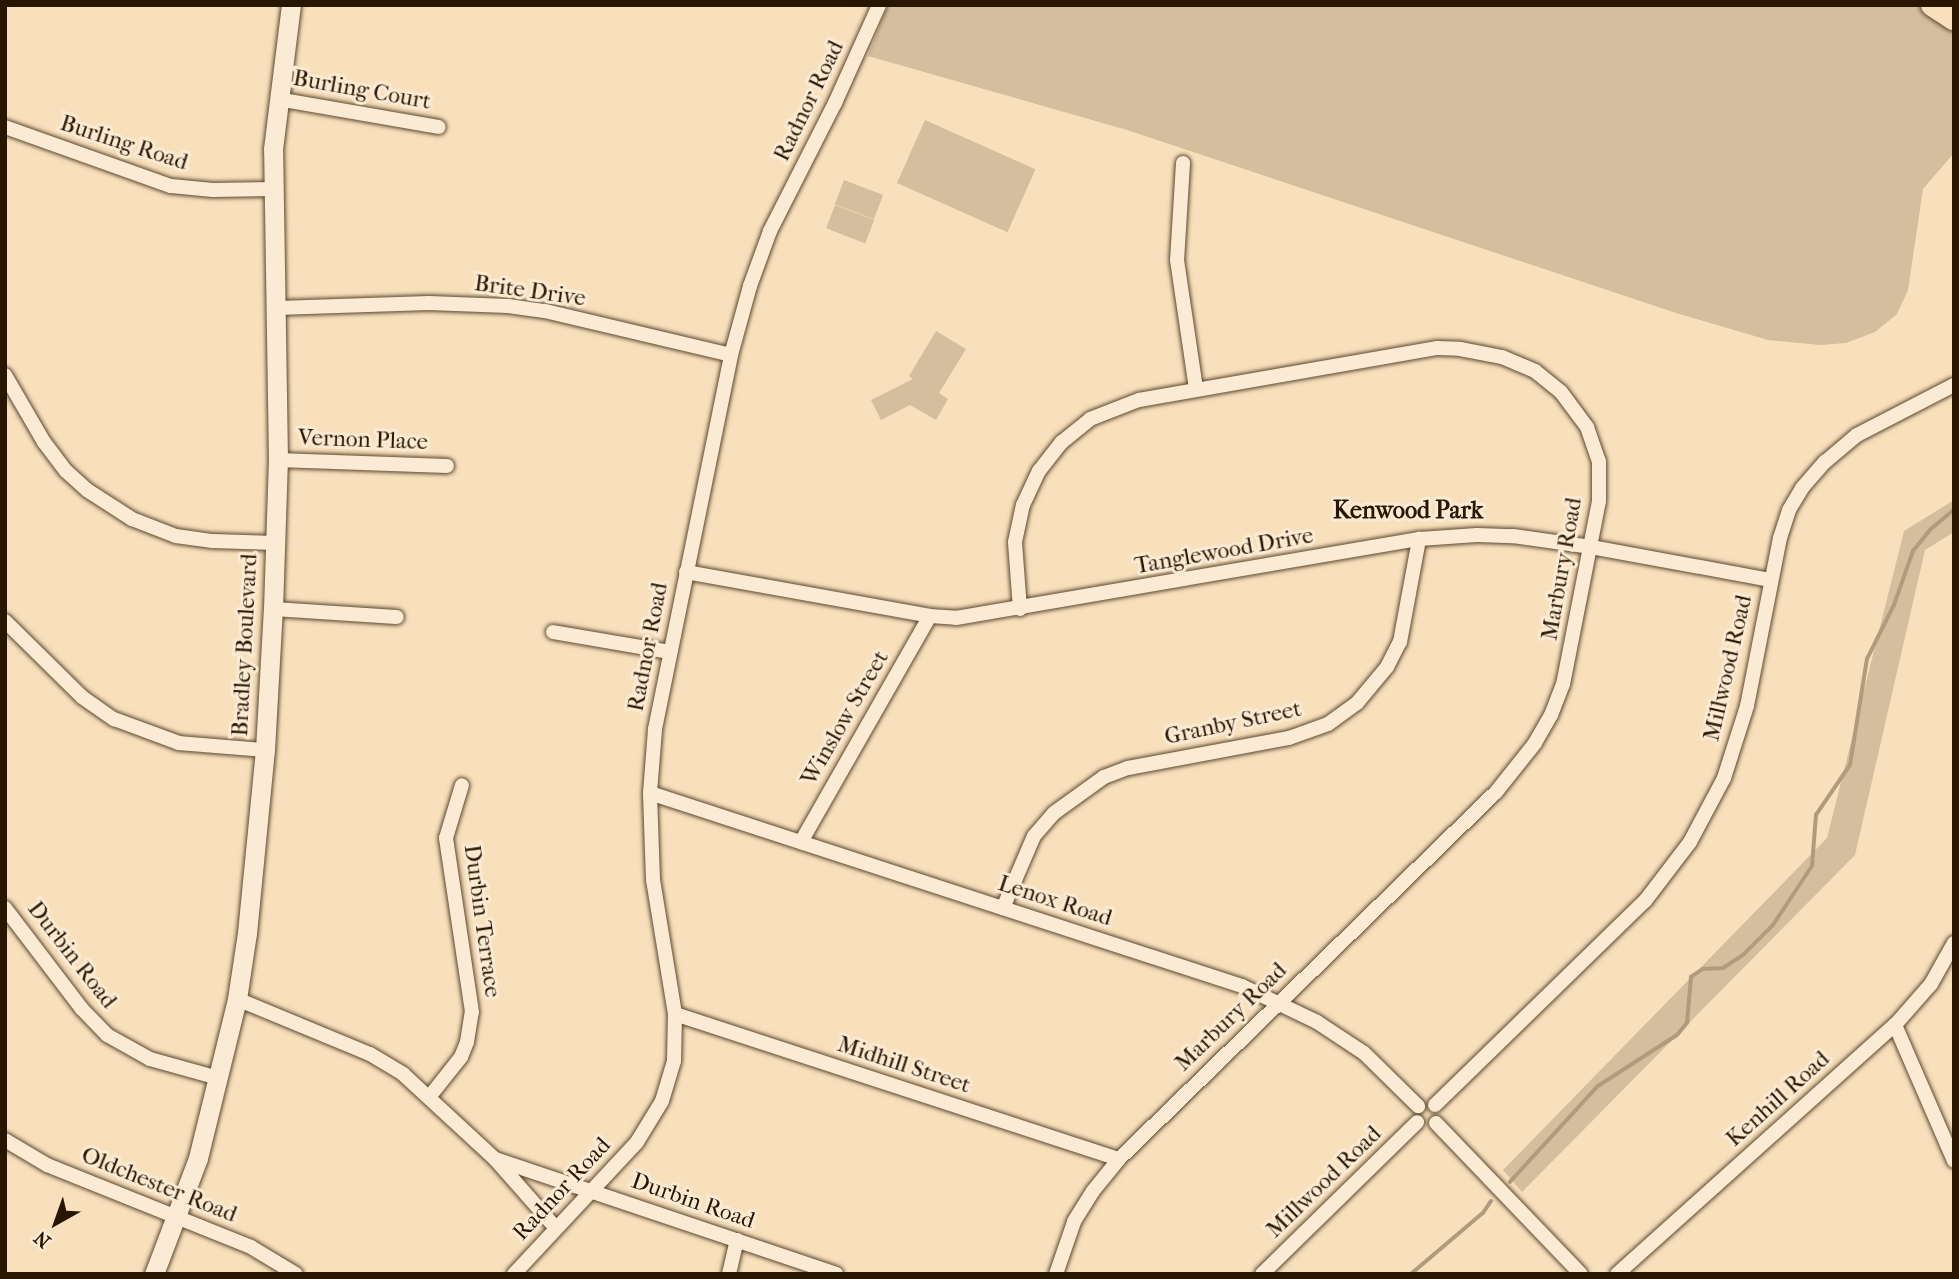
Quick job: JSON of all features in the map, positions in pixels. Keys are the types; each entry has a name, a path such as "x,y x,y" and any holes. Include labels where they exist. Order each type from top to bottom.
{"main road":[{"path":"1931,5 1954,20"},
{"name":"Bradley Boulevard","path":"154,1274 198,1158 237,999 247,933 265,750 273,609 278,460 273,149 286,6"}],"street":[{"name":"Radnor Road","path":"514,1274 637,1142 662,1101 674,1061 675,1014 653,880 650,793 654,729 731,355 770,231 835,103 879,5"},
{"name":"Burling Court","path":"278,99 439,127"},
{"name":"Burling Road","path":"5,127 171,186 273,189"},
{"path":"1182,163 1177,260 1196,389"},
{"name":"Brite Drive","path":"277,308 429,303 508,306 545,311 731,355"},
{"name":"Marbury Road","path":"1020,610 1014,560 1023,506 1039,471 1062,442 1090,419 1139,400 1437,348 1503,357 1535,371 1562,392 1587,427 1599,461 1599,501 1563,684 1552,715 1535,743 1496,792 1119,1159 1093,1191 1074,1222 1056,1274"},
{"path":"5,375 44,442 66,471 87,490 132,519 176,536 213,541 275,543"},
{"name":"Millwood Road","path":"1435,1105 1645,901 1690,842 1724,778 1747,706 1771,580 1789,510 1802,488 1825,462 1857,435 1954,385"},
{"name":"Vernon Place","path":"278,460 447,466"},
{"name":"Tanglewood Drive","path":"686,572 930,616 956,618 1020,610 1419,539 1477,535 1513,536 1591,547 1771,580"},
{"name":"Granby Street","path":"1003,908 1034,836 1054,813 1079,791 1128,768 1289,738 1328,724 1357,703 1387,667 1400,642 1419,539"},
{"path":"273,609 397,617"},
{"name":"Winslow Street","path":"801,842 930,616"},
{"path":"5,621 82,697 114,719 179,743 265,750"},
{"path":"553,632 670,652"},
{"name":"Durbin Terrace","path":"430,1096 461,1057 467,1042 472,1012 446,838 462,785"},
{"name":"Lenox Road","path":"650,793 1279,1001 1317,1022 1363,1053 1418,1106"},
{"name":"Durbin Road","path":"5,908 82,1009 107,1035 150,1059 218,1078"},
{"name":"Kenhill Road","path":"1617,1274 1895,1025 1931,984 1954,943"},
{"name":"Durbin Road","path":"237,999 370,1054 430,1096 495,1158 556,1228"},
{"name":"Midhill Street","path":"675,1014 1119,1159"},
{"path":"1895,1025 1954,1161"},
{"path":"1428,1102 1435,1105 1439,1112 1436,1123 1424,1127 1417,1122 1414,1116 1418,1106 1428,1102"},
{"name":"Millwood Road","path":"1262,1274 1417,1122"},
{"path":"1436,1123 1581,1274"},
{"name":"Oldchester Road","path":"5,1140 47,1165 251,1247 296,1274"},
{"name":"Durbin Road","path":"495,1158 836,1274"},
{"path":"729,1274 737,1240"}],"shaded area":[{"path":"888,5 1954,5 1954,153 1923,189 1908,290 1897,314 1875,332 1846,343 1821,345 1768,340 1676,313 1127,130 868,56"},
{"path":"925,120 1036,169 1007,232 897,183"},
{"path":"844,180 883,195 874,219 835,204"},
{"path":"835,205 874,220 865,243 826,228"},
{"path":"936,331 966,349 939,393 948,399 936,420 910,405 881,420 871,400 913,379 909,376"},
{"path":"1954,500 1954,532 1925,550 1855,855 1522,1192 1503,1170 1827,838 1904,531"}],"waterway":[{"path":"1510,1182 1598,1086 1677,1035 1687,1023 1691,977 1703,969 1723,968 1743,955 1773,925 1812,866 1816,815 1850,765 1867,659 1894,605 1913,551 1931,529 1954,510"},
{"path":"1411,1274 1483,1213 1491,1201"}],"district":[{"name":"Kenwood Park","path":"1408,511"}]}
